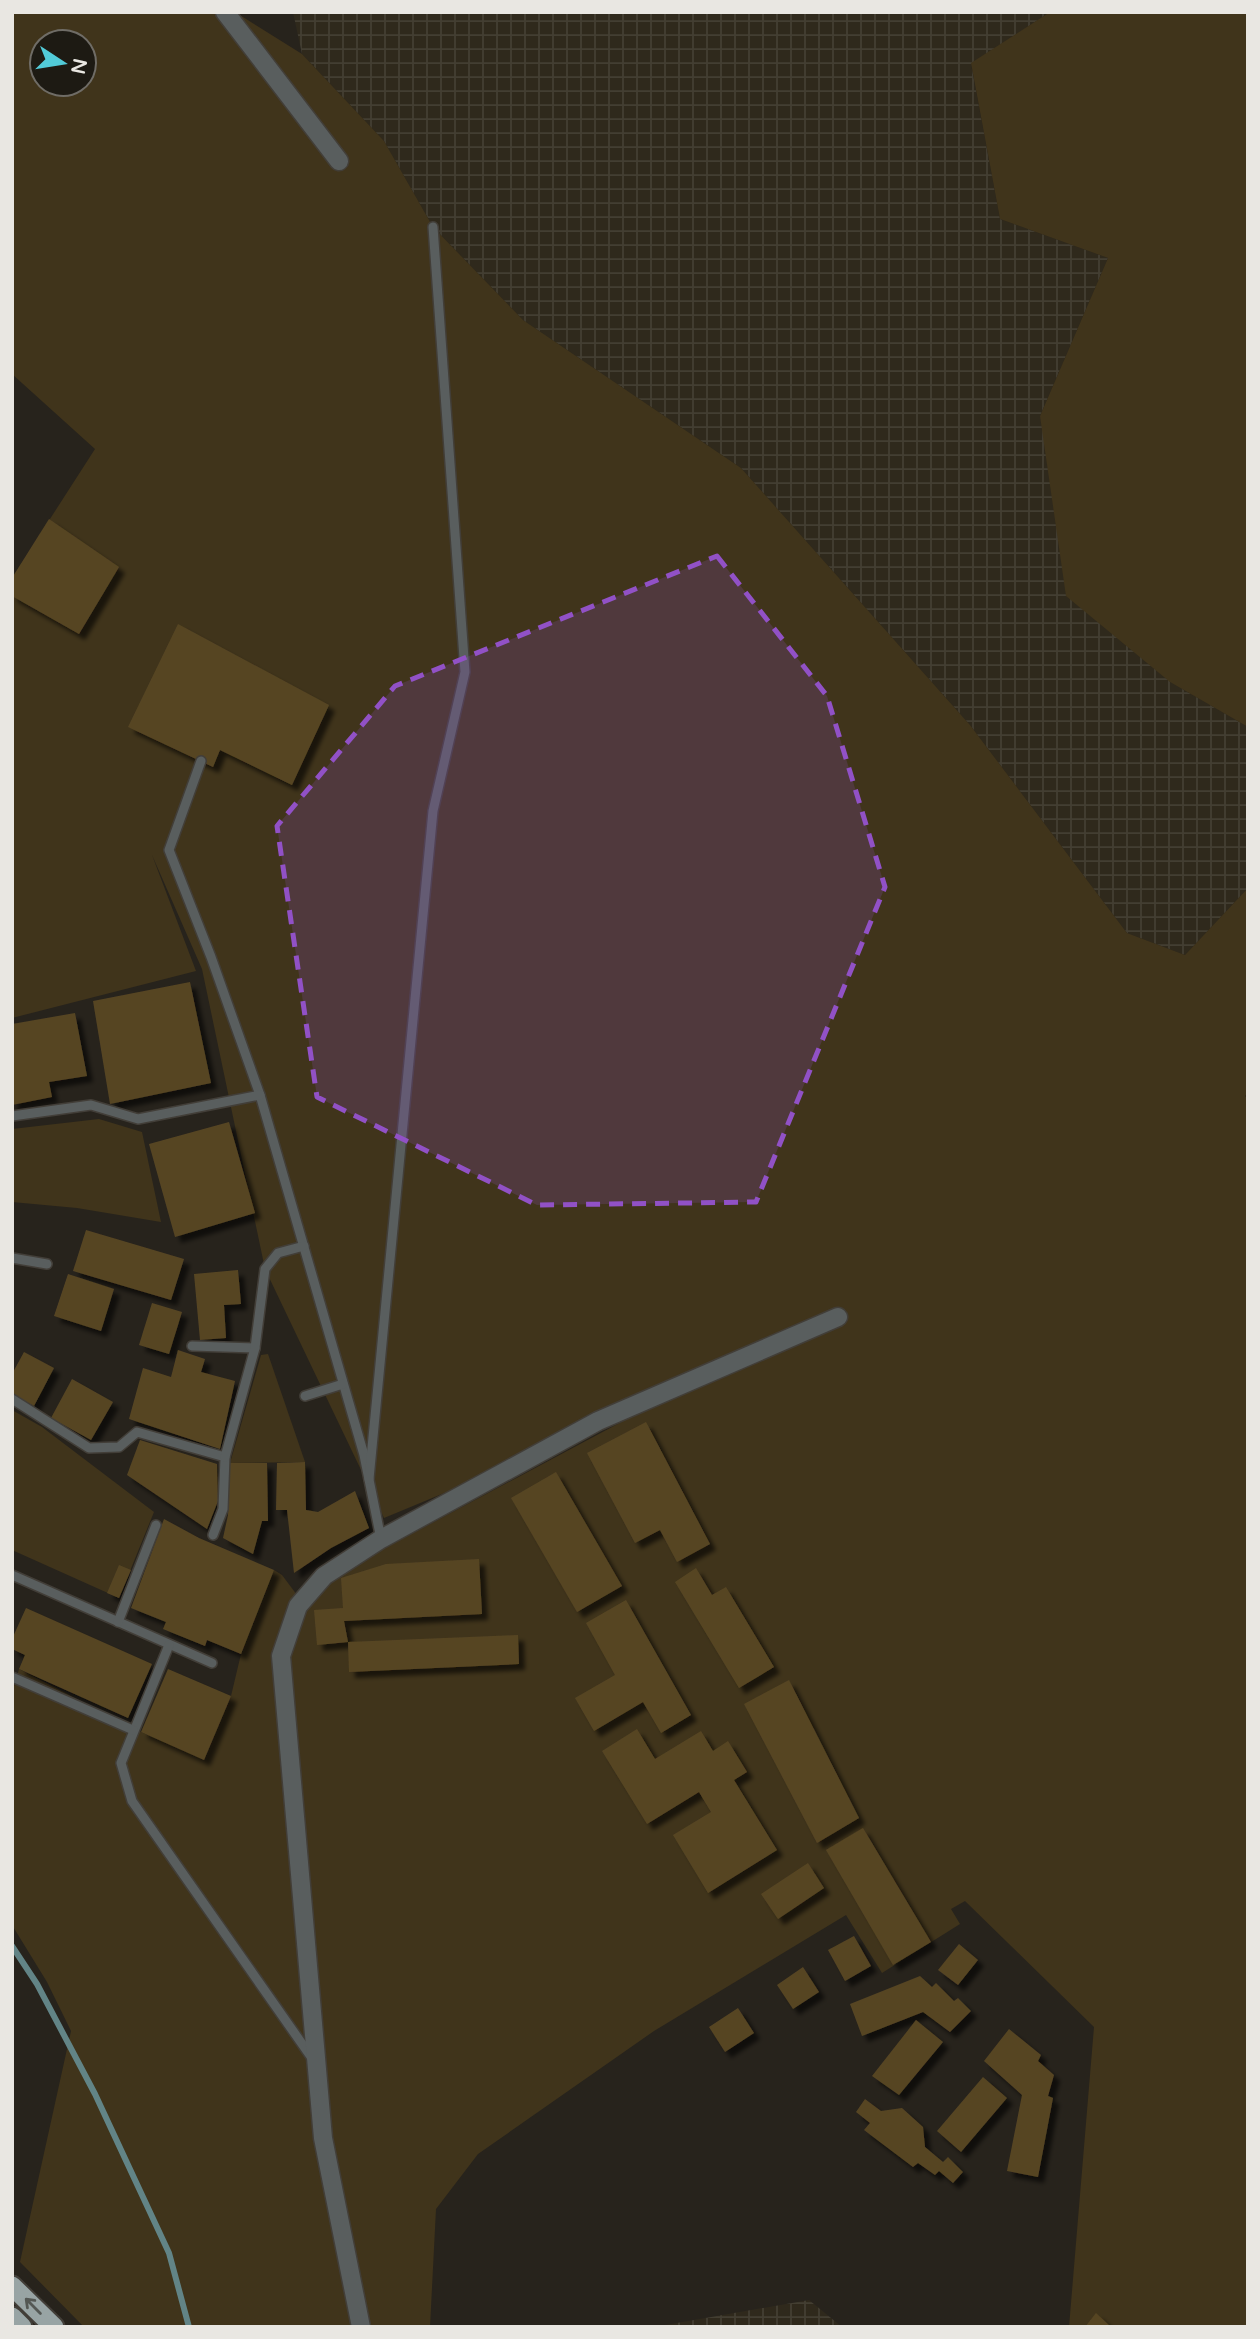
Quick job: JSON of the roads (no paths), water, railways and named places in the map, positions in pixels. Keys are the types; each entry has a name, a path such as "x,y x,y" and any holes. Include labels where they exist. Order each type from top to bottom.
{"highway":[{"path":"12,2286 54,2327"},
{"path":"12,2317 22,2327"}],"street":[{"path":"225,12 339,161"},
{"path":"361,2327 323,2138 281,1656 298,1606 324,1576 381,1539 598,1421 838,1317"}],"lane":[{"path":"369,1479 433,811 465,671 433,228"},
{"path":"201,761 169,850 211,957 260,1095 369,1479 381,1539"},
{"path":"12,1116 91,1105 138,1119 260,1095"},
{"path":"214,1535 223,1509 225,1457 255,1348 265,1269 278,1253 304,1246"},
{"path":"12,1258 47,1264"},
{"path":"192,1346 255,1348"},
{"path":"305,1396 343,1384"},
{"path":"12,1399 89,1448 119,1447 137,1432 225,1457"},
{"path":"118,1622 156,1525"},
{"path":"12,1576 212,1663"},
{"path":"169,1645 121,1763 132,1801 317,2065"},
{"path":"12,1677 133,1730"}],"waterway":[{"path":"12,1946 37,1984 95,2094 169,2253 189,2327"}]}
